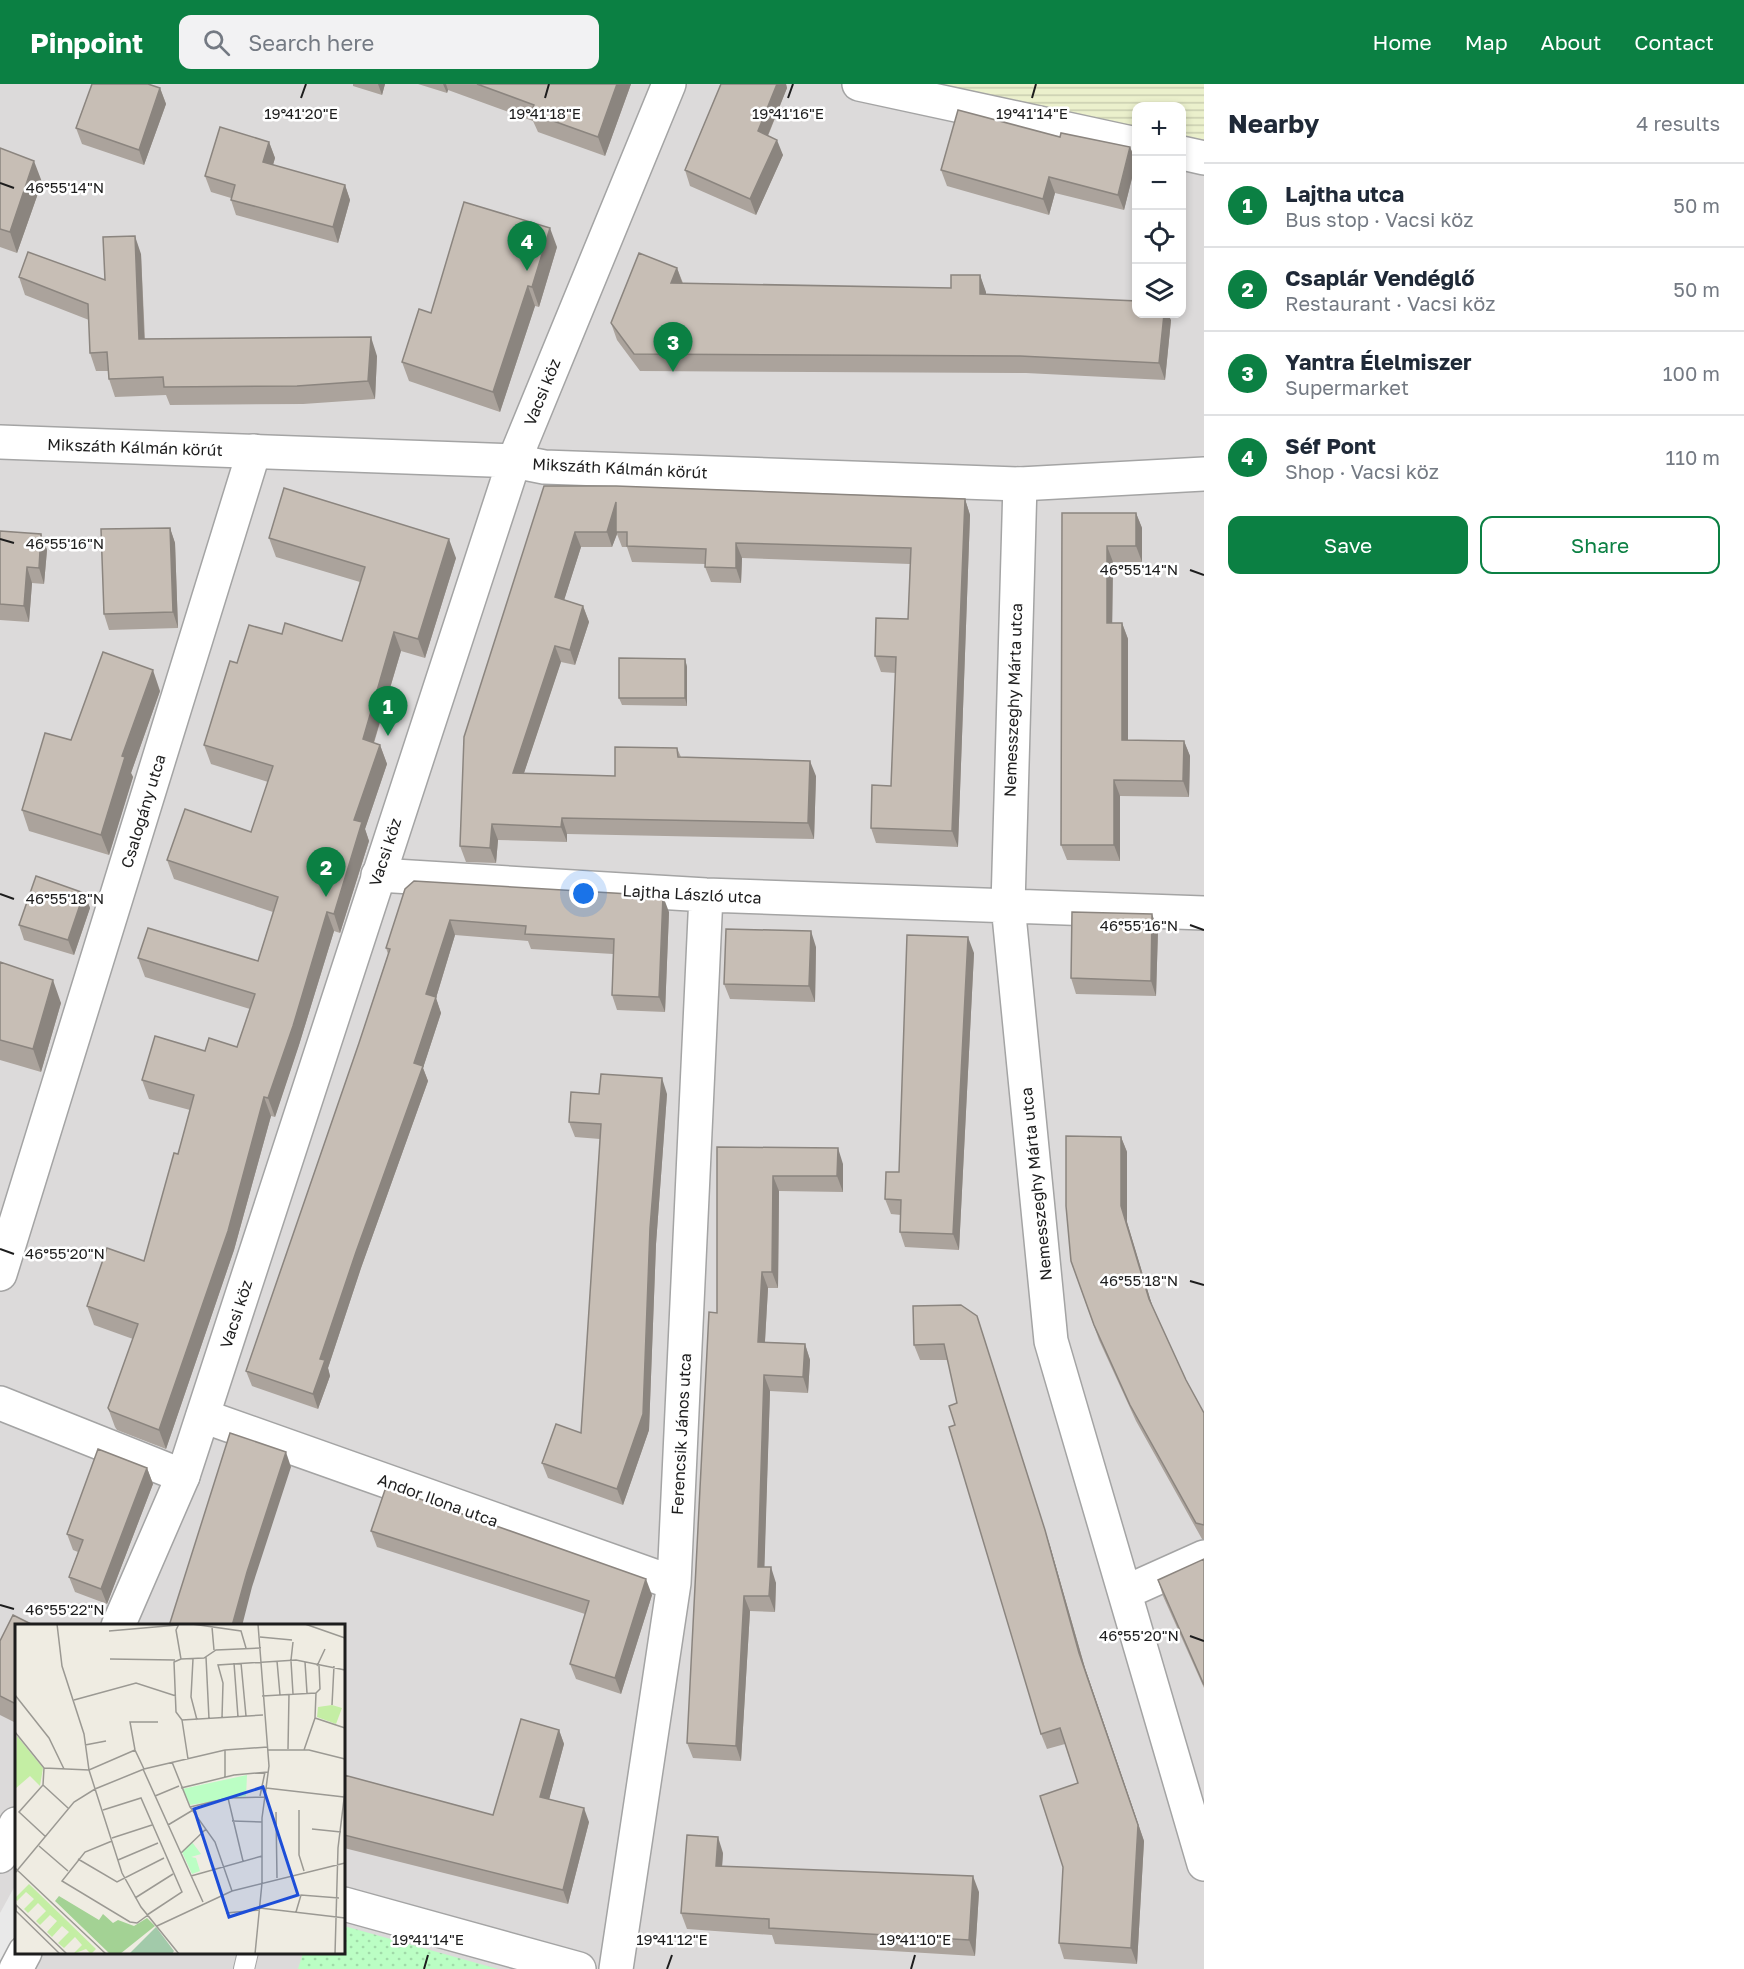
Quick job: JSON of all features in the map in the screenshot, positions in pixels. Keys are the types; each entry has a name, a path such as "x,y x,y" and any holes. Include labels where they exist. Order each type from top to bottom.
{"street":[{"name":"Vacsi köz","path":"119,1624 183,1476 514,460 669,84"},
{"path":"859,84 1132,143"},
{"path":"1186,154 1204,158"},
{"name":"Mikszáth Kálmán körút","path":"0,442 514,460 544,467 1020,484 1204,474"},
{"name":"Csalogány utca","path":"0,1274 254,451"},
{"name":"Nemesszeghy Márta utca","path":"1020,484 1008,905 1051,1341 1204,1864"},
{"name":"Lajtha László utca","path":"378,875 706,896 1204,913"},
{"name":"Ferencsik János utca","path":"616,1969 674,1583 706,896"},
{"path":"0,1403 183,1476"},
{"name":"Andor Ilona utca","path":"203,1416 674,1583"},
{"path":"1126,1592 1204,1557"},
{"path":"0,1856 15,1826"},
{"path":"345,1904 579,1969"},
{"path":"16,1969 24,1954"}],"lane":[{"path":"244,1969 248,1954"}],"shaded area":[{"path":"0,84 1204,84 1204,1969 0,1969"},
{"path":"15,1886 15,1953 0,1969 0,1913"}],"green space":[{"path":"924,84 1204,84 1204,144 1186,140 1186,102 1132,102 1132,129"},
{"path":"345,1926 498,1969 298,1969 303,1954 345,1954"}],"building":[{"path":"92,84 148,84 160,88 139,150 76,128"},
{"path":"477,84 617,84 598,137 531,113 534,105"},
{"path":"721,84 777,84 758,131 777,140 750,199 685,170"},
{"path":"958,110 1060,137 1061,133 1130,147 1118,195 1049,177 1043,199 941,170"},
{"path":"220,127 269,142 263,162 345,185 333,227 231,200 235,185 205,176"},
{"path":"0,148 34,161 10,232 0,229"},
{"path":"464,202 550,228 532,287 528,286 493,392 402,362 419,309 431,313"},
{"path":"135,236 139,339 371,337 368,381 297,386 164,387 163,377 109,379 107,352 90,353 88,304 19,277 28,252 105,280 103,237"},
{"path":"639,253 677,268 671,283 951,288 951,275 980,275 980,294 1132,301 1132,318 1164,318 1159,363 1020,356 634,354 611,323"},
{"path":"544,486 616,486 965,499 952,831 871,828 872,785 891,786 896,657 875,656 876,618 908,619 911,548 736,543 736,568 705,567 706,549 627,546 627,532 616,532 616,502 607,532 575,532 555,597 583,606 570,650 555,646 513,773 615,776 615,747 677,748 678,757 810,761 808,823 562,818 561,827 492,824 490,848 460,846 464,737"},
{"path":"284,488 449,539 418,639 394,632 363,739 380,745 354,820 362,822 334,914 327,912 293,1026 268,1098 264,1097 228,1231 159,1430 110,1411 108,1408 138,1324 87,1306 107,1248 144,1261 174,1153 178,1154 194,1095 142,1080 155,1036 205,1051 209,1038 237,1047 255,994 138,958 148,928 258,961 278,897 167,860 185,809 251,832 273,766 204,745 230,661 237,663 249,625 282,634 285,623 342,641 365,567 269,538"},
{"path":"1062,513 1136,513 1136,546 1107,546 1107,623 1122,623 1122,740 1184,741 1183,781 1114,780 1114,845 1061,845"},
{"path":"170,528 173,612 104,614 101,529"},
{"path":"0,531 41,534 39,568 27,567 24,606 0,604"},
{"path":"103,652 153,670 122,756 125,757 101,835 22,810 45,733 71,740"},
{"path":"619,658 685,659 685,698 619,698"},
{"path":"36,876 84,893 68,940 19,925"},
{"path":"414,881 663,896 659,997 612,995 614,939 525,934 526,926 450,920 426,994 436,997 414,1063 423,1066 320,1359 325,1360 313,1394 246,1371 359,1043 390,949 386,948 405,889"},
{"path":"1072,912 1152,914 1151,981 1071,978"},
{"path":"726,929 811,931 809,986 724,984"},
{"path":"907,935 968,937 953,1234 900,1232 901,1200 885,1199 886,1172 899,1172"},
{"path":"0,962 53,980 33,1049 0,1040"},
{"path":"601,1074 662,1078 650,1228 643,1414 617,1489 542,1463 556,1424 581,1433 601,1124 569,1122 571,1092 599,1094"},
{"path":"1066,1136 1121,1137 1121,1206 1149,1299 1186,1380 1204,1413 1204,1525 1196,1523 1130,1405 1094,1325 1071,1261 1066,1206"},
{"path":"717,1147 838,1148 837,1176 773,1176 772,1272 762,1272 758,1342 805,1344 803,1377 764,1375 758,1567 771,1567 769,1596 744,1596 736,1746 687,1743 709,1312 717,1313"},
{"path":"961,1305 977,1316 1045,1530 1079,1653 1138,1825 1131,1948 1059,1943 1063,1867 1040,1796 1078,1783 1060,1728 1041,1734 949,1427 955,1425 949,1406 957,1403 944,1344 914,1345 913,1306"},
{"path":"230,1433 286,1452 233,1624 170,1624"},
{"path":"98,1449 147,1468 101,1589 69,1577 83,1540 67,1534"},
{"path":"386,1487 646,1579 615,1678 570,1664 589,1601 371,1531"},
{"path":"1204,1559 1204,1685 1158,1580"},
{"path":"13,1615 31,1624 15,1624 15,1704 0,1696 0,1641"},
{"path":"521,1719 559,1730 540,1797 584,1808 563,1890 345,1835 345,1775 493,1815"},
{"path":"687,1835 718,1837 716,1866 973,1876 969,1940 769,1928 769,1919 681,1913"}],"place":[{"name":"Séf Pont","path":"527,271"},
{"name":"Yantra Élelmiszer","path":"673,372"},
{"name":"Lajtha utca","path":"388,736"},
{"name":"Csaplár Vendéglő","path":"326,897"}]}
